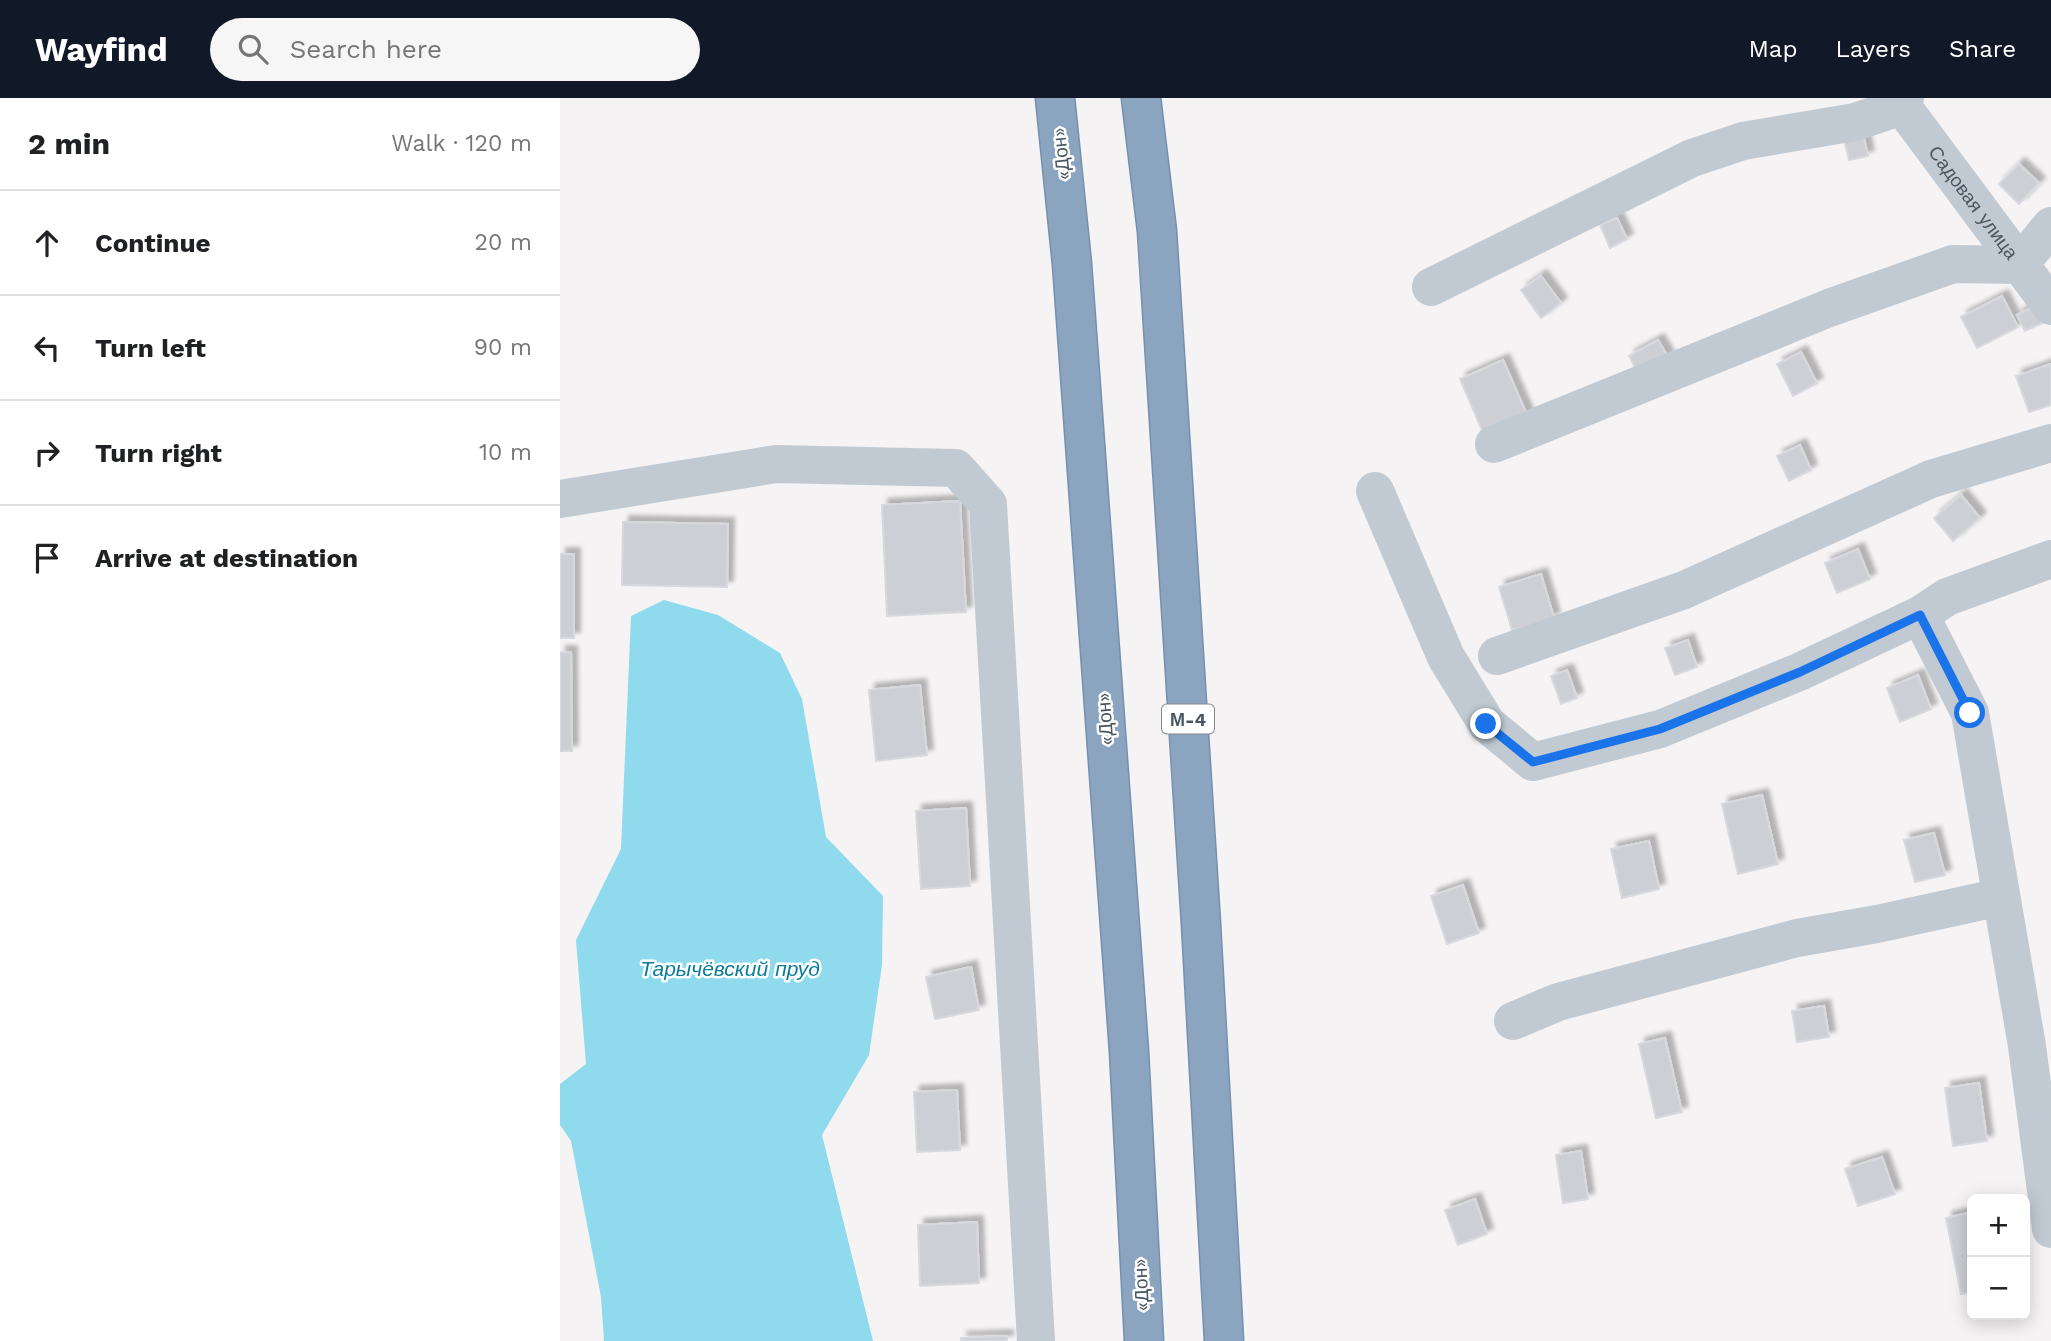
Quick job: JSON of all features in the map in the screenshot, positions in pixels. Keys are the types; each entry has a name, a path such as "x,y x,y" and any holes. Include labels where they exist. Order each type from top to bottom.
{"highway":[{"name":"«Дон»","path":"1055,98 1072,264 1129,1051 1143,1341"},
{"name":"М-4","path":"1141,98 1157,231 1202,938 1224,1341"}],"street":[{"name":"Садовая улица","path":"1901,101 2051,306"},
{"path":"1431,286 1692,158 1743,141 1855,122 1901,101"},
{"path":"1494,444 1829,308 1953,264 2019,265 2051,226"},
{"path":"1497,656 1684,590 1931,480 2051,443"},
{"path":"560,499 776,464 956,468 988,504 1036,1341"},
{"path":"1375,491 1446,657 1486,724 1533,762 1660,729 1800,672 1920,615 1947,597 2051,559"},
{"path":"1920,615 1970,713 2027,1046 2051,1229"},
{"path":"1513,1021 1558,1002 1797,938 2001,897"}],"water":[{"name":"Тарычёвский пруд","path":"664,600 718,615 780,653 802,699 826,837 883,896 882,965 869,1055 822,1135 873,1341 604,1341 601,1297 571,1141 560,1125 560,1084 586,1064 576,940 621,849 631,616"}],"building":[{"path":"1863,134 1868,156 1849,160 1844,139"},
{"path":"2019,164 2039,183 2019,204 1999,184"},
{"path":"1617,218 1627,239 1610,248 1600,225"},
{"path":"1541,276 1561,303 1541,318 1521,290"},
{"path":"2002,296 2018,327 1977,348 1961,317"},
{"path":"2039,304 2047,321 2025,331 2017,315"},
{"path":"1658,340 1668,357 1638,373 1629,356"},
{"path":"1801,352 1817,383 1793,396 1777,364"},
{"path":"1503,360 1528,417 1484,435 1460,379"},
{"path":"2051,364 2051,405 2029,412 2016,376"},
{"path":"1800,445 1811,470 1789,481 1777,456"},
{"path":"1961,495 1980,518 1953,541 1934,518"},
{"path":"960,501 966,612 887,616 882,505"},
{"path":"623,522 728,524 727,587 622,585"},
{"path":"1858,549 1870,579 1837,593 1825,563"},
{"path":"560,554 574,554 574,638 560,638"},
{"path":"1541,574 1554,618 1512,630 1499,587"},
{"path":"1688,640 1697,667 1675,675 1665,648"},
{"path":"560,652 571,652 572,751 560,751"},
{"path":"1567,670 1577,698 1561,704 1551,676"},
{"path":"1918,675 1931,709 1900,722 1887,688"},
{"path":"920,685 927,755 876,761 869,690"},
{"path":"1762,795 1778,864 1738,874 1722,804"},
{"path":"966,808 970,886 921,889 916,811"},
{"path":"1934,833 1945,875 1915,882 1904,840"},
{"path":"1649,841 1659,889 1622,898 1611,849"},
{"path":"1463,885 1479,933 1447,944 1431,896"},
{"path":"971,967 979,1010 935,1019 926,977"},
{"path":"1824,1006 1829,1037 1797,1042 1792,1011"},
{"path":"1665,1038 1682,1112 1656,1118 1639,1044"},
{"path":"1979,1083 1987,1141 1953,1146 1945,1088"},
{"path":"957,1090 960,1150 917,1152 914,1092"},
{"path":"1581,1151 1588,1199 1563,1203 1556,1155"},
{"path":"1882,1157 1895,1194 1858,1206 1845,1169"},
{"path":"1475,1199 1487,1234 1458,1245 1445,1210"},
{"path":"1967,1213 1967,1293 1961,1294 1946,1218"},
{"path":"977,1222 979,1283 920,1286 918,1225"},
{"path":"1007,1336 1007,1341 961,1341 961,1338"}],"route":[{"path":"1486,724 1533,762 1660,729 1800,672 1920,615 1970,713"}]}
